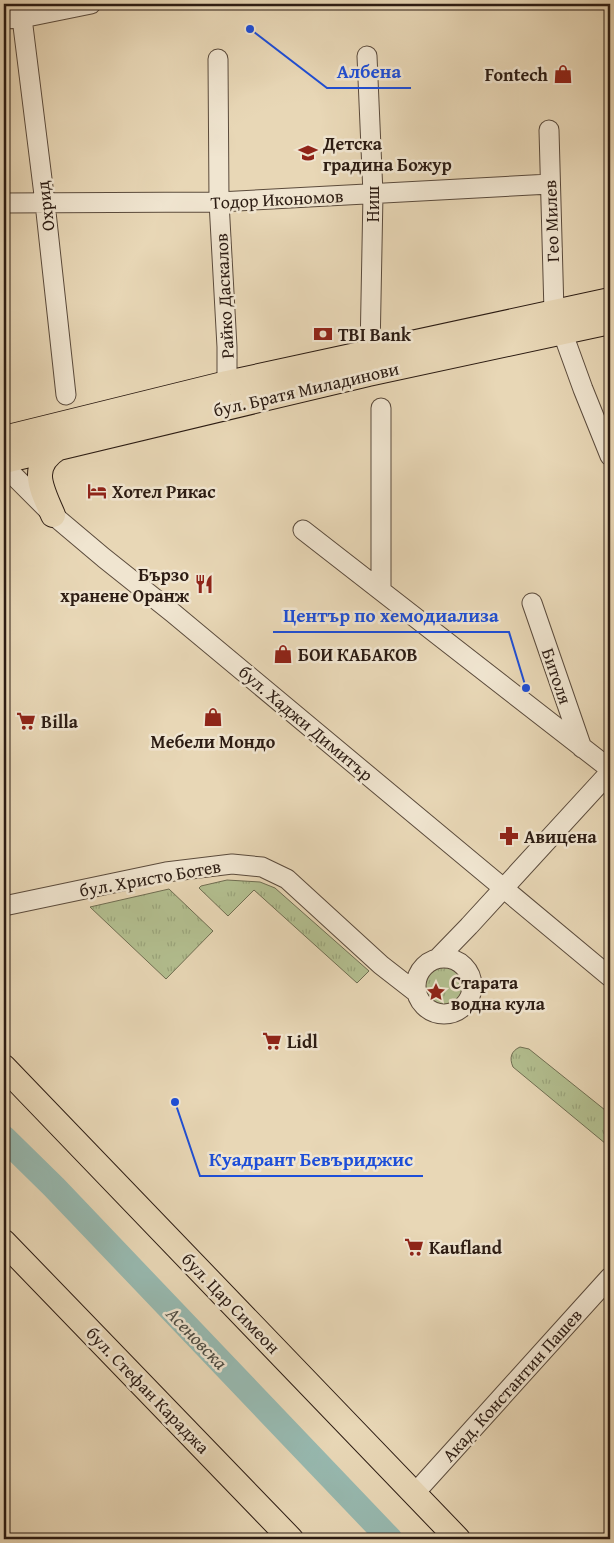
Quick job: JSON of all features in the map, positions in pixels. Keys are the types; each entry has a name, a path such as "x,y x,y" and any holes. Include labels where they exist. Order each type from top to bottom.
{"main road":[{"name":"бул. Братя Миладинови","path":"4,461 368,374 558,322 610,300"},
{"name":"бул. Братя Миладинови","path":"4,438 228,382 370,352 558,322 610,322"},
{"path":"53,515 41,486 40,471 47,457 58,448"},
{"name":"бул. Цар Симеон","path":"4,1067 458,1539"},
{"name":"бул. Стефан Караджа","path":"4,1242 291,1539"}],"street":[{"path":"13,18 92,4"},
{"name":"Охрид","path":"13,18 45,203 66,395"},
{"name":"Ниш","path":"367,56 373,194 370,352"},
{"name":"Райко Даскалов","path":"218,59 219,202 228,382"},
{"name":"Гео Милев","path":"549,130 550,184 558,322 610,456"},
{"name":"Тодор Икономов","path":"4,203 219,202 550,184"},
{"path":"380,408 381,590"},
{"name":"бул. Хаджи Димитър","path":"4,466 53,515 104,558 505,887 610,976"},
{"path":"303,530 610,770 469,926 430,963 418,975 417,993 422,1003 434,1012 449,1014 462,1008 470,999 473,986 471,974 464,964 452,958 430,963 381,965"},
{"name":"Битоля","path":"532,603 582,748"},
{"name":"бул. Христо Ботев","path":"4,906 166,872 232,864 262,867 287,879 381,965 417,993"},
{"path":"464,964 469,926"},
{"name":"Акад. Константин Пашев","path":"414,1494 610,1277"}],"green space":[{"path":"227,880 260,882 275,888 369,971 357,983 254,890 228,916 199,888"},
{"path":"169,889 213,931 166,979 90,907"},
{"path":"440,962 450,962 462,969 469,981 469,991 462,1003 450,1010 440,1010 432,1006 425,999 421,991 421,981 425,973 432,966"},
{"path":"520,1047 529,1049 610,1114 610,1156 606,1144 513,1067 512,1055"}],"waterway":[{"name":"Асеновска","path":"4,1138 54,1187 390,1539"}],"place":[{"name":"Албена","path":"250,29"},
{"name":"Fontech","path":"563,74"},
{"name":"Детска градина Божур","path":"308,153"},
{"name":"TBI Bank","path":"323,334"},
{"name":"Хотел Рикас","path":"97,491"},
{"name":"Бързо хранене Оранж","path":"204,584"},
{"name":"БОИ КАБАКОВ","path":"283,654"},
{"name":"Център по хемодиализа","path":"526,688"},
{"name":"Мебели Мондо","path":"213,717"},
{"name":"Billa","path":"26,721"},
{"name":"Авицена","path":"509,836"},
{"name":"Старата водна кула","path":"436,992"},
{"name":"Lidl","path":"272,1041"},
{"name":"Куадрант Бевъриджис","path":"175,1102"},
{"name":"Kaufland","path":"414,1247"}]}
